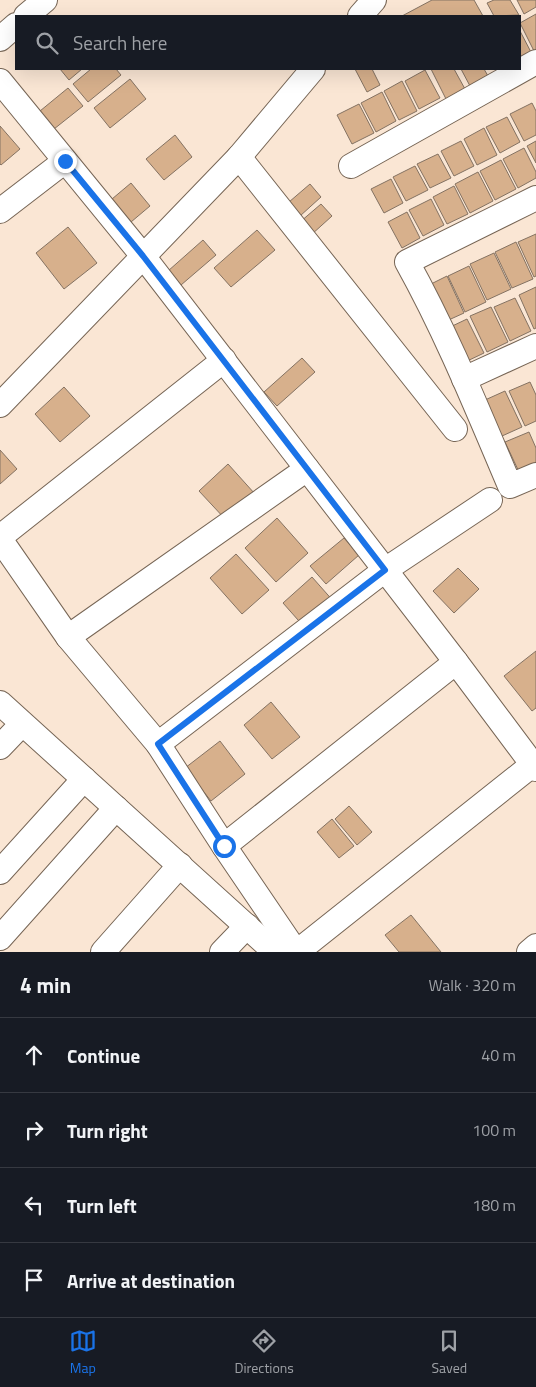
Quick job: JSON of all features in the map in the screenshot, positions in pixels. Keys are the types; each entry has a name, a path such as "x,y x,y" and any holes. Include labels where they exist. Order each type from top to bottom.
{"street":[{"path":"27,15 45,0"},
{"path":"361,15 374,0"},
{"path":"0,39 15,26"},
{"path":"352,166 536,62"},
{"path":"0,405 239,157 312,70"},
{"path":"0,81 143,256 224,360 535,765 297,952 224,846 158,744 68,637 0,538 224,360"},
{"path":"239,157 455,429"},
{"path":"0,211 65,161"},
{"path":"536,198 407,262 423,291 464,379 510,486 536,475"},
{"path":"464,379 536,346"},
{"path":"68,637 307,469"},
{"path":"158,744 385,570 490,500"},
{"path":"224,846 456,662"},
{"path":"0,703 275,952"},
{"path":"0,747 22,724"},
{"path":"0,872 84,779"},
{"path":"0,938 116,808"},
{"path":"103,952 180,865"},
{"path":"222,952 247,926"},
{"path":"529,952 536,946"}],"building":[{"path":"432,0 474,0 482,15 404,15"},
{"path":"494,0 510,0 519,15 493,15 487,3"},
{"path":"517,0 536,0 536,7 524,14"},
{"path":"536,14 536,55 521,25 521,22"},
{"path":"521,33 533,56 521,62"},
{"path":"61,70 81,70 69,80"},
{"path":"90,70 117,70 121,75 88,102 73,84"},
{"path":"356,70 372,70 380,85 367,92"},
{"path":"425,70 440,98 419,109 405,81"},
{"path":"432,70 455,70 465,89 446,99"},
{"path":"462,70 485,70 488,76 470,86"},
{"path":"130,79 146,99 110,128 94,108"},
{"path":"402,81 417,111 399,120 384,91"},
{"path":"68,88 83,106 54,129 40,111"},
{"path":"382,92 396,121 376,132 361,103"},
{"path":"532,103 536,111 536,135 524,141 510,114"},
{"path":"359,104 374,133 352,144 337,115"},
{"path":"507,117 520,142 500,153 486,127"},
{"path":"0,126 20,149 1,165 0,164"},
{"path":"484,128 497,155 477,165 464,139"},
{"path":"175,135 192,157 164,180 146,159"},
{"path":"461,141 474,166 454,176 441,151"},
{"path":"536,141 536,163 527,146"},
{"path":"524,148 536,172 536,178 518,188 503,159"},
{"path":"438,154 451,178 430,188 417,164"},
{"path":"501,160 516,189 495,200 480,171"},
{"path":"415,166 428,190 406,201 393,177"},
{"path":"478,172 493,201 470,213 455,184"},
{"path":"391,179 403,203 384,213 371,189"},
{"path":"131,183 150,206 131,222 112,199"},
{"path":"310,184 321,197 300,216 289,202"},
{"path":"454,186 468,214 447,224 433,197"},
{"path":"431,199 444,225 423,236 409,210"},
{"path":"321,204 332,216 311,235 300,222"},
{"path":"407,212 420,238 402,248 388,222"},
{"path":"68,227 97,263 64,289 36,253"},
{"path":"257,230 275,250 231,287 214,268"},
{"path":"536,234 536,276 534,277 518,242"},
{"path":"203,240 216,255 181,285 168,271"},
{"path":"516,242 533,279 512,288 495,252"},
{"path":"494,253 511,289 487,300 470,264"},
{"path":"469,266 486,302 465,312 448,276"},
{"path":"447,276 464,313 442,323 425,287"},
{"path":"536,287 536,328 534,329 519,295"},
{"path":"515,298 531,331 510,341 494,307"},
{"path":"491,307 508,342 487,352 470,316"},
{"path":"467,319 484,353 463,363 446,329"},
{"path":"302,358 315,372 277,406 264,392"},
{"path":"530,382 536,395 536,421 525,426 509,391"},
{"path":"64,387 90,416 60,442 35,414"},
{"path":"505,391 522,427 502,436 485,400"},
{"path":"529,432 536,448 536,467 520,474 505,442"},
{"path":"0,450 17,469 0,484"},
{"path":"228,464 255,494 226,520 199,491"},
{"path":"277,518 308,553 276,582 245,548"},
{"path":"344,538 359,555 326,584 310,566"},
{"path":"236,554 269,590 242,614 210,578"},
{"path":"458,568 479,589 454,613 433,591"},
{"path":"312,577 335,603 306,629 283,603"},
{"path":"536,651 536,708 532,711 504,676"},
{"path":"271,702 300,737 272,759 244,725"},
{"path":"220,741 245,774 211,801 185,768"},
{"path":"349,806 372,832 357,845 335,819"},
{"path":"332,819 354,846 339,858 317,832"},
{"path":"411,915 441,952 399,952 385,935"}],"route":[{"path":"65,161 143,256 385,570 158,744 224,846"}]}
